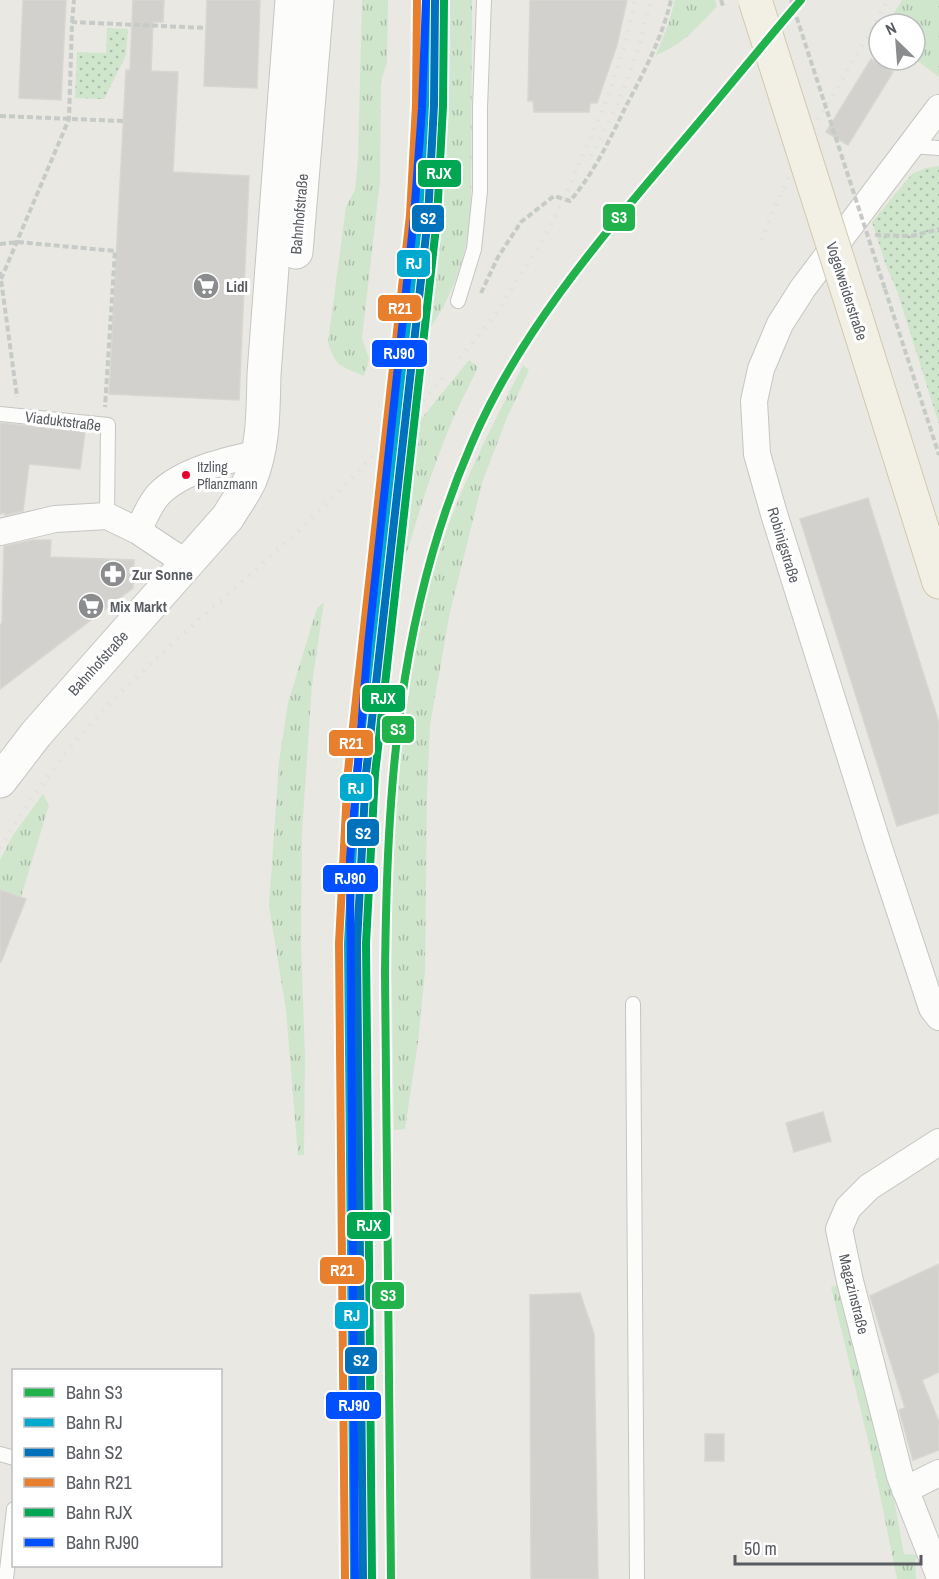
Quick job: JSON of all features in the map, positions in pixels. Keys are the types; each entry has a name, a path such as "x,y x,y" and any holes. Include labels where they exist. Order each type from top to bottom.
{"main road":[{"name":"Bahnhofstraße","path":"261,438 292,0"},
{"name":"Bahnhofstraße","path":"0,781 36,734 228,517 249,482 261,438 284,376 317,0"},
{"name":"Vogelweiderstraße","path":"755,0 939,582"}],"street":[{"name":"Robinigstraße","path":"939,108 803,288 780,324 761,369 754,401 757,454 774,514 879,848 932,1008 939,1017"},
{"path":"138,531 158,494 186,476 233,459 261,438"},
{"path":"0,532 55,519 107,516 138,531 174,555 190,562"},
{"name":"Magazinstraße","path":"938,1568 900,1476 839,1229 848,1208 869,1187 939,1142"},
{"path":"905,1490 939,1473"}],"lane":[{"path":"458,301 474,249 480,191 484,0"},
{"path":"910,146 939,148"},
{"name":"Viaduktstraße","path":"0,414 108,425 107,516"},
{"path":"633,1004 637,1579"},
{"path":"6,1579 12,1526"}],"path":[{"path":"1,279 69,119 74,0"},
{"path":"458,301 483,292 498,257 520,222 554,196 570,201 579,190 602,155 655,49 671,0"},
{"path":"721,0 723,6"},
{"path":"791,0 939,455"},
{"path":"72,22 206,28"},
{"path":"0,116 123,121"},
{"path":"865,236 912,236 939,229"},
{"path":"0,244 18,242 115,251 104,419 108,425"},
{"path":"0,272 19,416"}],"green space":[{"path":"362,0 388,0 387,62 381,81 380,181 362,338 369,359 364,376 340,365 333,356 328,342 346,207 355,190 358,159"},
{"path":"438,0 472,0 471,213 464,252 452,288 435,320 412,353 431,219 436,123"},
{"path":"675,0 715,0 717,6 682,41 656,55 669,22"},
{"path":"902,0 939,0 939,77 927,68 927,12 894,12"},
{"path":"107,28 128,29 126,55 104,99 75,98 77,52 106,53"},
{"path":"939,166 939,424 897,291 872,222 912,174"},
{"path":"469,360 478,367 453,419 430,480 404,562 382,646 397,516 392,515 401,444"},
{"path":"523,365 529,370 506,420 483,480 450,612 430,725 425,971 418,1042 405,1129 394,1130 392,917 394,846 398,775 406,704 418,634 443,539 474,463"},
{"path":"324,602 312,684 302,832 304,1155 298,1155 286,1010 269,906 279,762 288,703 317,608"},
{"path":"43,794 49,805 21,897 0,889 0,860 13,835"},
{"path":"840,1285 894,1499 904,1554 919,1553 915,1561 916,1579 897,1579 873,1461 831,1287"}],"building":[{"path":"23,0 66,0 61,100 19,98"},
{"path":"133,0 164,0 163,22 153,22 151,71 178,72 173,172 249,176 239,400 109,394 126,70 130,70"},
{"path":"207,0 260,0 257,88 204,86"},
{"path":"530,0 627,0 617,45 597,103 590,103 589,112 534,112 533,101 528,101"},
{"path":"867,65 867,72 893,72 848,145 826,132"},
{"path":"0,423 85,432 80,469 29,464 23,511 0,514"},
{"path":"868,498 939,723 939,813 897,826 800,519"},
{"path":"33,540 51,540 50,557 134,560 133,588 0,689 4,546"},
{"path":"0,890 26,899 1,962 0,961"},
{"path":"823,1112 831,1141 794,1152 786,1123"},
{"path":"939,1264 939,1372 922,1380 939,1422 939,1450 913,1460 899,1410 905,1408 870,1296"},
{"path":"580,1293 594,1334 598,1579 531,1579 530,1295"},
{"path":"705,1434 724,1434 724,1461 705,1461"}],"railway":[{"path":"460,358 492,319 541,244 564,199 608,97 625,44 635,0"},
{"path":"591,156 627,81 646,21 650,0"},
{"path":"761,240 797,157 888,0"},
{"path":"0,848 48,776 104,710 153,661 326,505 445,376"}],"rail line":[{"name":"R21","path":"345,1579 339,943 348,771 410,215 416,105 417,0"},
{"name":"RJ","path":"354,1579 348,943 357,772 419,216 425,105 426,0"},
{"name":"S2","path":"363,1579 357,943 366,773 428,217 434,105 435,0"},
{"name":"RJX","path":"372,1579 366,943 375,774 437,218 443,106 444,0"},
{"name":"S3","path":"391,1579 386,905 394,771 401,705 412,639 427,574 446,509 471,445 490,404 537,326 619,217 801,0"},
{"name":"RJ90","path":"355,1579 350,859 368,645 414,217 422,109 426,1"}],"place":[{"name":"Lidl","path":"206,286"},
{"name":"Itzling Pflanzmann","path":"186,475"},
{"name":"Zur Sonne","path":"113,574"},
{"name":"Mix Markt","path":"91,606"}]}
